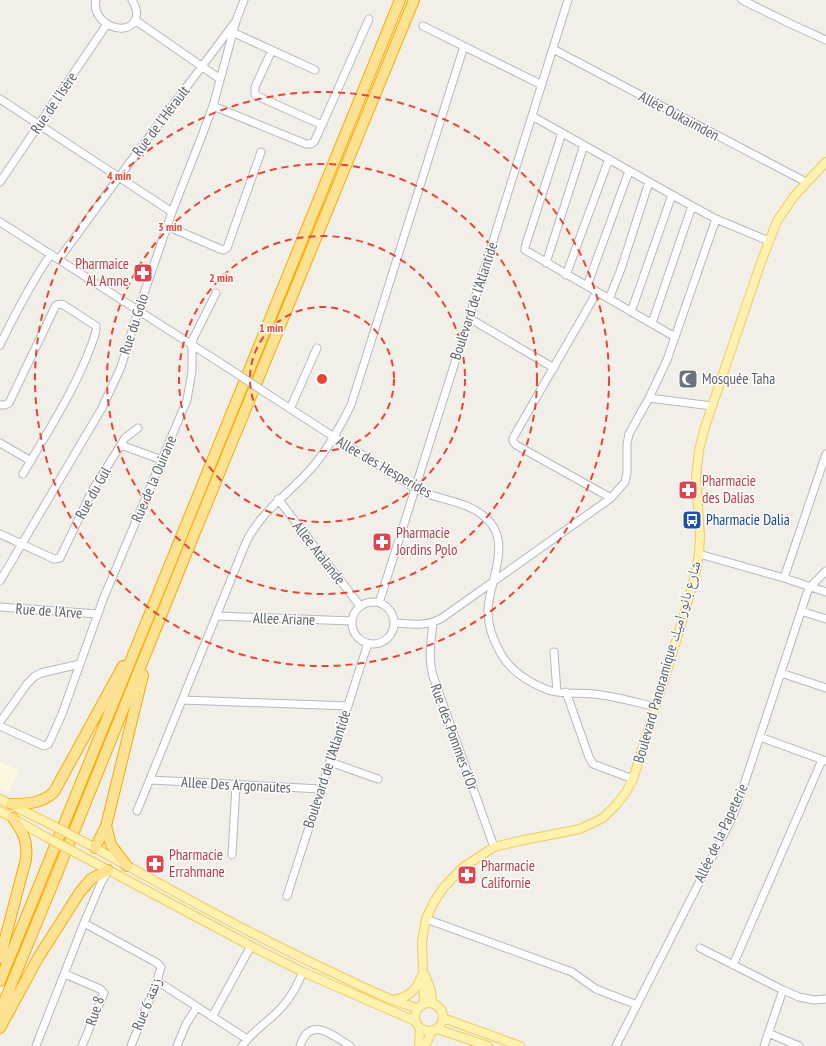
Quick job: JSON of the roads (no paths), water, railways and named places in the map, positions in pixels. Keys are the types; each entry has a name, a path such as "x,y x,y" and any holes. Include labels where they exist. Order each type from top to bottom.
{"highway":[{"path":"0,981 400,0"},
{"path":"0,1012 184,559 414,0"},
{"path":"11,804 34,803 42,800 54,792 147,622"},
{"path":"95,848 106,826 150,645"},
{"path":"0,958 26,858 27,847 25,838 13,818"},
{"path":"106,826 111,845 127,866"},
{"path":"0,1028 38,958 80,892 91,879 108,870"}],"main road":[{"name":"Boulevard Panoramique شارع بانوراميك","path":"424,1005 429,985 424,973 422,941 426,919 434,902 444,887 462,868 494,847 580,830 603,818 626,792 633,779 691,590 699,554 700,529 696,477 699,450 712,406 777,221 795,195 826,162"},
{"path":"0,799 86,843 283,949 393,1001 437,1005 443,1013 441,1025 435,1030 425,1046"},
{"path":"0,811 251,946 303,972 415,1020"},
{"path":"393,1001 403,999 413,992 417,988 424,973"},
{"path":"419,1046 420,1029 415,1020 415,1013 424,1005"},
{"path":"443,1018 520,1046"},
{"path":"420,1029 426,1031 435,1030 488,1046"}],"street":[{"path":"96,0 94,8 96,14 107,24 120,29 130,25 136,16 136,7 132,0"},
{"name":"Rue de l'Hérault","path":"59,259 236,21 244,0"},
{"name":"Boulevard de l'Atlantide","path":"379,602 568,0"},
{"path":"742,0 826,40"},
{"path":"212,106 306,144 312,144 322,125 369,19"},
{"path":"134,20 220,79"},
{"name":"Rue du Golo","path":"0,581 102,408 120,367 167,226 212,106 236,21"},
{"name":"Rue de l'Isère","path":"0,182 107,24"},
{"path":"423,26 542,85"},
{"path":"232,32 316,70"},
{"path":"137,811 151,780 247,540 262,516 278,499 309,471 334,437 355,394 464,46"},
{"name":"Allée Oukaïmden","path":"553,49 806,182"},
{"path":"272,50 255,87 256,95 322,125"},
{"path":"0,99 172,212"},
{"path":"532,116 716,219 769,241"},
{"path":"562,133 525,246 526,252 676,337"},
{"path":"546,263 584,146"},
{"path":"167,226 222,250 227,248 261,152"},
{"path":"566,275 609,160"},
{"path":"587,286 629,171"},
{"path":"609,299 621,269 649,182"},
{"path":"631,312 672,195"},
{"path":"652,324 692,206"},
{"path":"394,623 425,624 433,623 442,618 611,498 624,482 627,473 629,434 649,398 667,360 716,219"},
{"name":"Allee des Hesperides","path":"0,222 290,409 427,495 458,502 476,510 488,520 496,532 499,544 499,557 488,610 489,628 494,643 505,660 518,674 533,683 557,692 595,694 656,707"},
{"path":"0,345 30,287 51,254"},
{"path":"597,292 513,438 514,443 611,498"},
{"name":"Rue de la Ouirane","path":"80,664 41,673 35,676 27,684 0,723 2,727 44,746 48,744 62,714 80,664 98,614 187,400 191,384 192,345 195,334 216,294"},
{"path":"0,405 9,403 56,305 62,304 96,326 80,372 62,407 23,474"},
{"path":"469,318 554,368"},
{"path":"290,409 317,348"},
{"path":"649,398 712,406"},
{"name":"Rue du Gul","path":"22,545 54,559 62,557 85,505 121,445 130,433 138,428"},
{"path":"0,443 31,461"},
{"path":"121,445 162,460"},
{"path":"784,578 826,454"},
{"name":"Allee Atalande","path":"278,499 360,606"},
{"path":"0,534 22,545"},
{"path":"699,554 784,578 826,592"},
{"path":"810,586 826,571"},
{"name":"Allée de la Papeterie","path":"616,1046 733,816 810,586"},
{"path":"368,602 379,602 393,615 394,623 391,633 386,639 378,643 368,643 362,641 356,634 353,627 352,621 354,614 360,606 368,602"},
{"name":"Rue de l'Arve","path":"0,607 98,614"},
{"path":"801,611 826,619"},
{"name":"Allee Ariane","path":"217,616 352,621"},
{"name":"Rue des Pommes d'Or","path":"433,623 430,665 494,847"},
{"name":"Boulevard de l'Atlantide","path":"287,896 368,643"},
{"path":"554,652 557,692"},
{"path":"781,672 826,688"},
{"path":"566,692 592,764 633,779"},
{"path":"182,700 348,706"},
{"path":"733,965 824,761 760,737"},
{"path":"330,762 378,779"},
{"name":"Allee Des Argonautes","path":"151,780 321,789"},
{"path":"232,855 236,785"},
{"path":"36,1046 84,923 108,870"},
{"path":"426,919 572,972 596,989 637,1005"},
{"name":"Rue 6 زنقة","path":"84,923 160,965 161,970 132,1046"},
{"path":"212,1017 251,946"},
{"path":"700,948 799,997 814,1000 826,997"},
{"path":"242,1046 247,1039 282,1008 295,991 303,972"},
{"name":"Rue 8","path":"65,974 104,992 82,1046"},
{"path":"157,981 247,1039"},
{"path":"764,1046 783,990"},
{"path":"176,1046 186,1024 197,1007"},
{"path":"300,1046 306,1034 313,1029 324,1031 350,1046"},
{"path":"768,1033 799,1046"}],"place":[{"name":"Pharmaice Al Amne","path":"143,273"},
{"name":"Mosquée Taha","path":"688,379"},
{"name":"Pharmacie des Dalias","path":"688,490"},
{"name":"Pharmacie Dalia","path":"692,520"},
{"name":"Pharmacie Jordins Polo","path":"382,542"},
{"name":"Pharmacie Errahmane","path":"155,864"},
{"name":"Pharmacie Californie","path":"467,875"}]}
